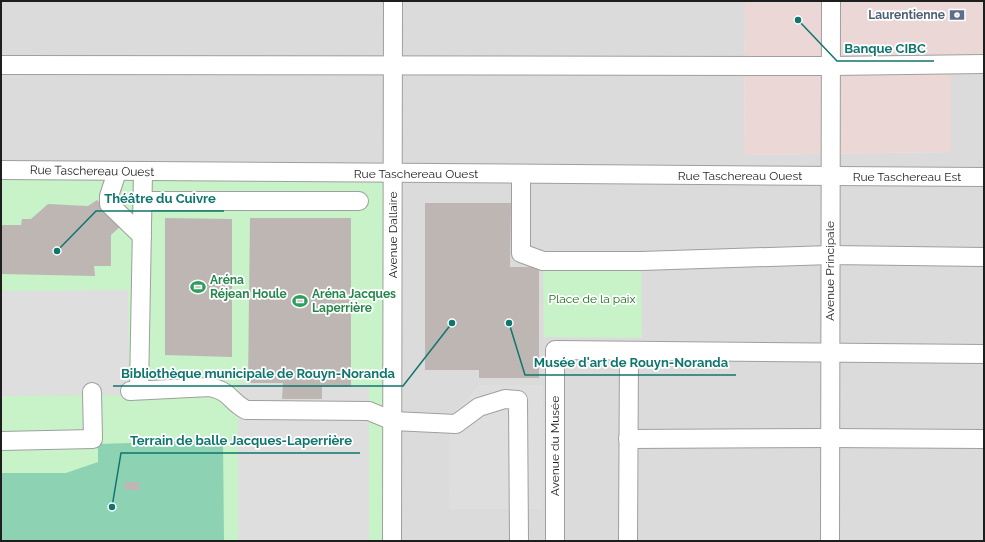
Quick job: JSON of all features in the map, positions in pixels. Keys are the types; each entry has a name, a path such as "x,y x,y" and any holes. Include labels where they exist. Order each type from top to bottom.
{"street":[{"name":"Avenue Dallaire","path":"392,1 392,541"},
{"name":"Avenue Principale","path":"830,541 832,1"},
{"path":"1,65 831,66 984,64"},
{"name":"Rue Taschereau Ouest","path":"1,170 831,177"},
{"path":"117,172 109,196 109,204 142,236"},
{"path":"143,172 142,236 134,391 210,387 222,390 238,406 246,410 369,411 393,421 456,424 479,407 505,399 518,400 519,541"},
{"path":"521,175 521,253 543,261 641,261 830,255 984,257"},
{"name":"Rue Taschereau Est","path":"831,177 984,177"},
{"path":"142,201 359,201"},
{"name":"Avenue du Musée","path":"555,541 555,350 629,351"},
{"path":"628,541 629,351 984,354"},
{"path":"1,441 93,439 92,392"},
{"path":"628,439 984,439"}],"shaded area":[{"path":"1,1 745,1 744,155 951,152 951,69 984,68 984,541 386,541 1,171"},
{"path":"745,1 984,1 984,68 951,70 951,152 744,155"},
{"path":"128,290 129,395 1,396 1,291"},
{"path":"238,383 283,383 282,398 322,387 369,387 369,541 238,541"},
{"path":"479,385 543,385 542,509 449,509 450,417"}],"green space":[{"path":"1,171 386,179 386,541 1,541"},
{"name":"Place de la paix","path":"543,261 641,261 642,338 544,337"},
{"path":"223,440 224,541 1,541 1,473 66,473 98,462 98,444"}],"building":[{"path":"97,200 122,225 111,235 111,266 94,266 95,276 1,274 1,225 21,225 22,219 31,219 48,204 88,206"},
{"path":"425,203 511,203 510,267 539,267 539,378 479,378 479,370 425,370"},
{"name":"Aréna Réjean Houle","path":"165,218 232,219 232,357 165,355"},
{"name":"Aréna Jacques Laperrière","path":"250,218 351,218 351,387 322,387 322,399 282,399 283,383 248,383"},
{"path":"125,482 139,482 139,490 125,490"}],"place":[{"name":"Laurentienne","path":"957,15"},
{"name":"Banque CIBC","path":"798,20"},
{"name":"Théâtre du Cuivre","path":"57,251"},
{"name":"Aréna Réjean Houle","path":"198,287"},
{"name":"Aréna Jacques Laperrière","path":"300,301"},
{"name":"Bibliothèque municipale de Rouyn-Noranda","path":"452,323"},
{"name":"Musée d'art de Rouyn-Noranda","path":"509,323"},
{"name":"Terrain de balle Jacques-Laperrière","path":"112,507"}]}
